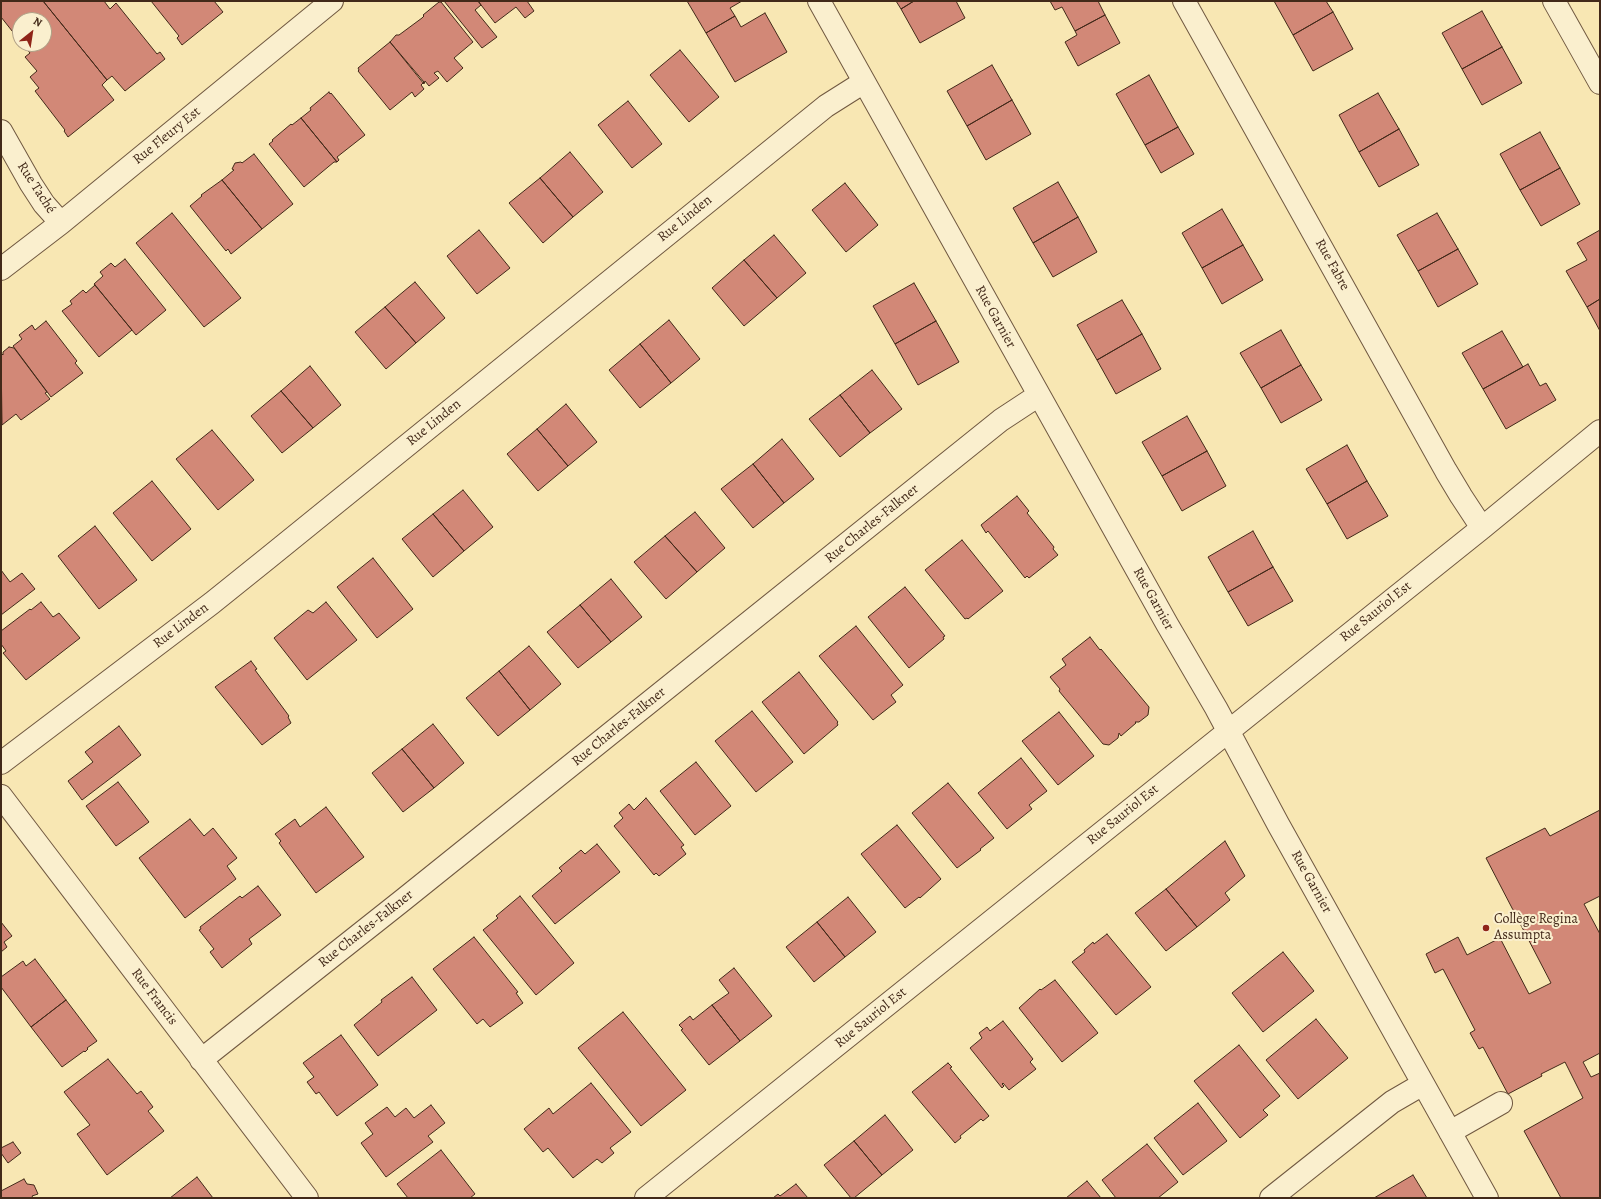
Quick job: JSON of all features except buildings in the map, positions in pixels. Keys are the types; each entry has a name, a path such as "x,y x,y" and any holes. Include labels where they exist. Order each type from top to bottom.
{"street":[{"name":"Rue Fleury Est","path":"1,269 60,223 332,1"},
{"name":"Rue Garnier","path":"819,1 1228,731 1278,824 1487,1198"},
{"name":"Rue Fabre","path":"1184,1 1457,490 1482,528"},
{"path":"1554,1 1600,83"},
{"name":"Rue Linden","path":"1,763 212,603 826,106 864,82"},
{"name":"Rue Taché","path":"1,131 31,184 44,204 60,223"},
{"name":"Rue Charles-Falkner","path":"201,1060 403,900 1001,420 1039,394"},
{"name":"Rue Sauriol Est","path":"646,1198 1482,528 1600,431"},
{"name":"Rue Francis","path":"1,796 307,1198"},
{"path":"1271,1198 1392,1102 1423,1084"},
{"path":"1450,1132 1501,1103"}],"place":[{"name":"Collège Regina Assumpta","path":"1486,928"}]}
